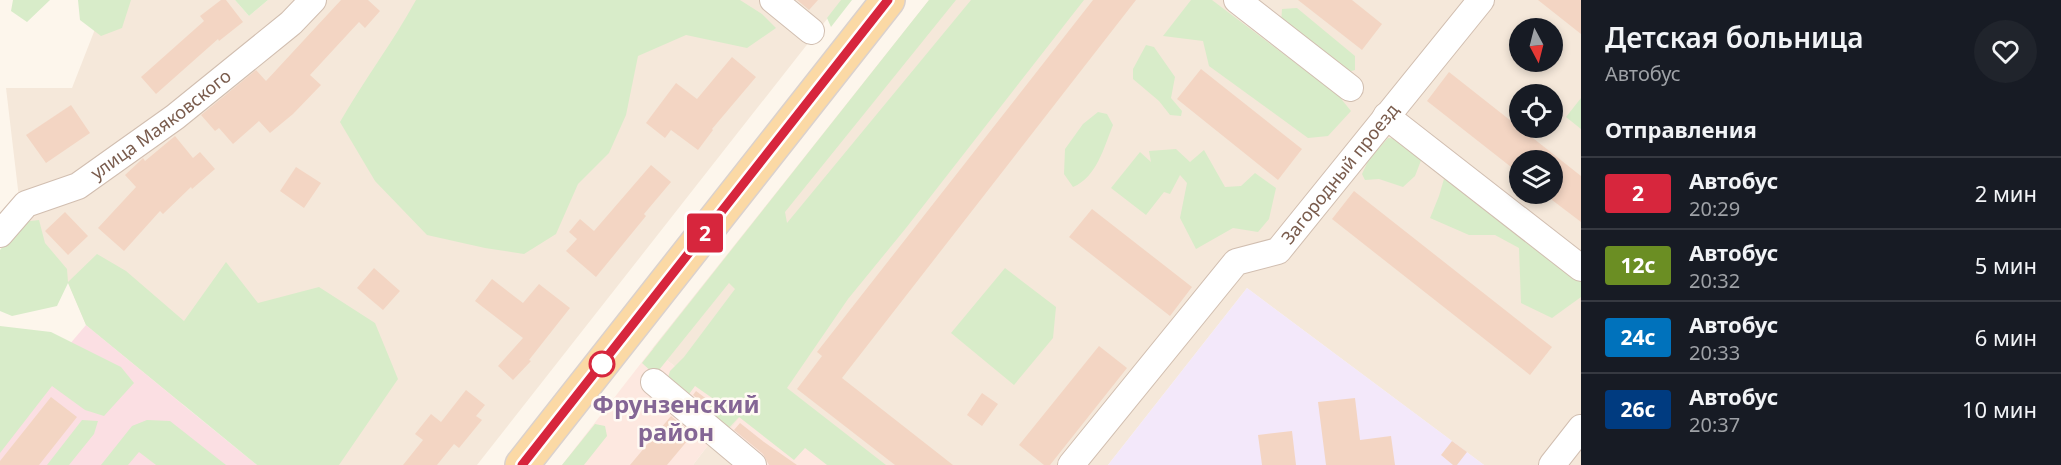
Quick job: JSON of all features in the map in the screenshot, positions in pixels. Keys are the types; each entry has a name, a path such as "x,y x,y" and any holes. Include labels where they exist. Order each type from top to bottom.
{"main road":[{"path":"522,465 888,0"}],"street":[{"name":"улица Маяковского","path":"0,234 26,204 78,186 175,117 291,23 313,0"},
{"path":"773,0 811,31"},
{"path":"1237,0 1350,88"},
{"name":"Загородный проезд","path":"1071,465 1236,262 1278,251 1481,0"},
{"path":"1386,116 1581,268"},
{"path":"654,382 753,465"},
{"path":"1551,465 1581,428"}],"shaded area":[{"path":"116,0 235,0 249,16 268,0 842,0 477,465 327,465 291,438 182,404 86,325 68,282 23,232 6,88 72,88 99,19"},
{"path":"929,0 1581,0 1581,465 1484,465 1247,288 1108,465 693,465 734,411 652,349"},
{"path":"1247,288 1452,441 1484,465 1108,465"},
{"path":"86,325 257,465 0,465 0,426"},
{"path":"652,349 734,411 693,465 562,465"},
{"path":"753,401 833,465 762,465 725,435"}],"green space":[{"path":"13,0 50,0 27,22 11,11"},
{"path":"78,0 131,0 122,28 101,36 80,20"},
{"path":"235,0 268,0 249,16"},
{"path":"416,0 740,0 762,14 776,28 747,48 686,35 638,56 626,115 609,153 578,184 556,234 524,254 427,235 375,181 340,122"},
{"path":"841,0 852,0 831,27 827,18"},
{"path":"929,0 956,0 785,212 787,223 971,0 1084,0 848,299 787,388 886,465 827,465 805,448 794,460 739,417 725,432 704,415 715,400 695,386 684,401 666,384 670,371 684,357 735,289 729,283 655,375 642,363"},
{"path":"1191,0 1212,0 1338,95 1351,111 1328,136 1308,138 1209,66 1203,41 1163,36"},
{"path":"1297,8 1355,56 1355,70 1345,73 1281,24 1282,9"},
{"path":"1146,45 1154,47 1175,77 1171,98 1182,111 1181,116 1170,115 1159,101 1133,79 1133,69"},
{"path":"1581,98 1581,129 1566,117"},
{"path":"1098,112 1107,114 1113,125 1094,169 1073,187 1064,174 1065,149 1083,124"},
{"path":"1388,138 1401,139 1422,158 1415,176 1403,187 1379,179 1365,180 1362,174 1369,159"},
{"path":"1176,149 1190,162 1204,150 1225,187 1241,186 1255,173 1276,188 1269,219 1258,232 1233,228 1196,249 1180,218 1187,183 1180,175 1170,194 1164,192 1146,215 1111,188 1140,152 1151,162 1149,151"},
{"path":"1446,172 1581,279 1581,297 1552,318 1521,303 1519,248 1495,235 1469,235 1430,218"},
{"path":"39,220 45,243 67,269 68,282 97,254 126,271 184,321 226,262 258,303 319,287 375,323 398,379 339,465 257,465 86,325 68,283 57,306 12,316 0,311 0,250 22,222"},
{"path":"1005,268 1056,307 1053,338 1014,385 951,333"},
{"path":"0,326 51,332 121,367 134,383 104,416 85,410 52,386 0,453"},
{"path":"82,420 98,421 94,434 69,465 47,465"},
{"path":"147,420 170,421 226,465 156,465 139,452 128,465 101,465 132,426"},
{"path":"595,424 605,426 607,436 584,465 562,465"}],"building":[{"path":"221,0 226,0 243,22 219,41 218,39 156,94 141,77 204,21 200,16"},
{"path":"341,0 368,0 380,11 365,28 359,22 310,75 321,85 293,114 270,133 259,121 233,144 219,128 215,131 201,115 256,70 266,81"},
{"path":"797,0 818,0 809,10"},
{"path":"1093,0 1136,0 842,378 953,465 895,465 797,389 822,356 817,352"},
{"path":"1298,0 1352,0 1382,24 1362,50"},
{"path":"1538,0 1581,0 1581,34"},
{"path":"732,57 756,77 712,129 698,150 671,130 665,138 646,123 676,83 697,99"},
{"path":"1201,69 1302,149 1278,180 1177,99"},
{"path":"1449,72 1509,119 1509,138 1533,138 1548,150 1509,150 1509,165 1427,101"},
{"path":"71,105 90,133 46,163 26,135"},
{"path":"175,136 193,158 200,152 215,169 192,189 191,187 163,214 160,211 124,251 98,228 136,187 125,175 143,158 145,161"},
{"path":"1563,162 1581,176 1581,222 1557,204 1563,204"},
{"path":"651,165 671,182 596,277 566,251 577,239 569,232 580,219 594,231"},
{"path":"296,167 321,183 304,208 280,191"},
{"path":"1354,191 1552,347 1530,375 1332,219"},
{"path":"1092,209 1192,287 1170,316 1069,237"},
{"path":"65,212 88,236 68,255 45,231"},
{"path":"374,268 400,291 383,310 357,288"},
{"path":"492,279 523,303 539,284 570,308 529,360 531,361 513,380 498,366 523,338 475,301"},
{"path":"1099,346 1127,368 1050,465 1044,465 1019,445"},
{"path":"466,390 485,405 476,416 482,420 459,448 454,444 437,465 403,465 423,440 415,434 431,414 441,422"},
{"path":"696,391 708,400 705,405 693,395"},
{"path":"982,393 998,404 982,426 967,415"},
{"path":"51,397 77,417 39,465 0,465 0,461"},
{"path":"1355,398 1360,440 1391,436 1395,465 1326,465 1318,402"},
{"path":"671,416 693,434 667,465 630,465"},
{"path":"740,423 797,465 769,465 763,454 734,430"},
{"path":"1292,431 1296,465 1262,465 1258,435"},
{"path":"1452,441 1467,452 1457,465 1453,465 1441,455"}],"bus line":[{"name":"2","path":"522,465 888,0"}],"district":[{"name":"Фрунзенский район","path":"676,419"}]}
